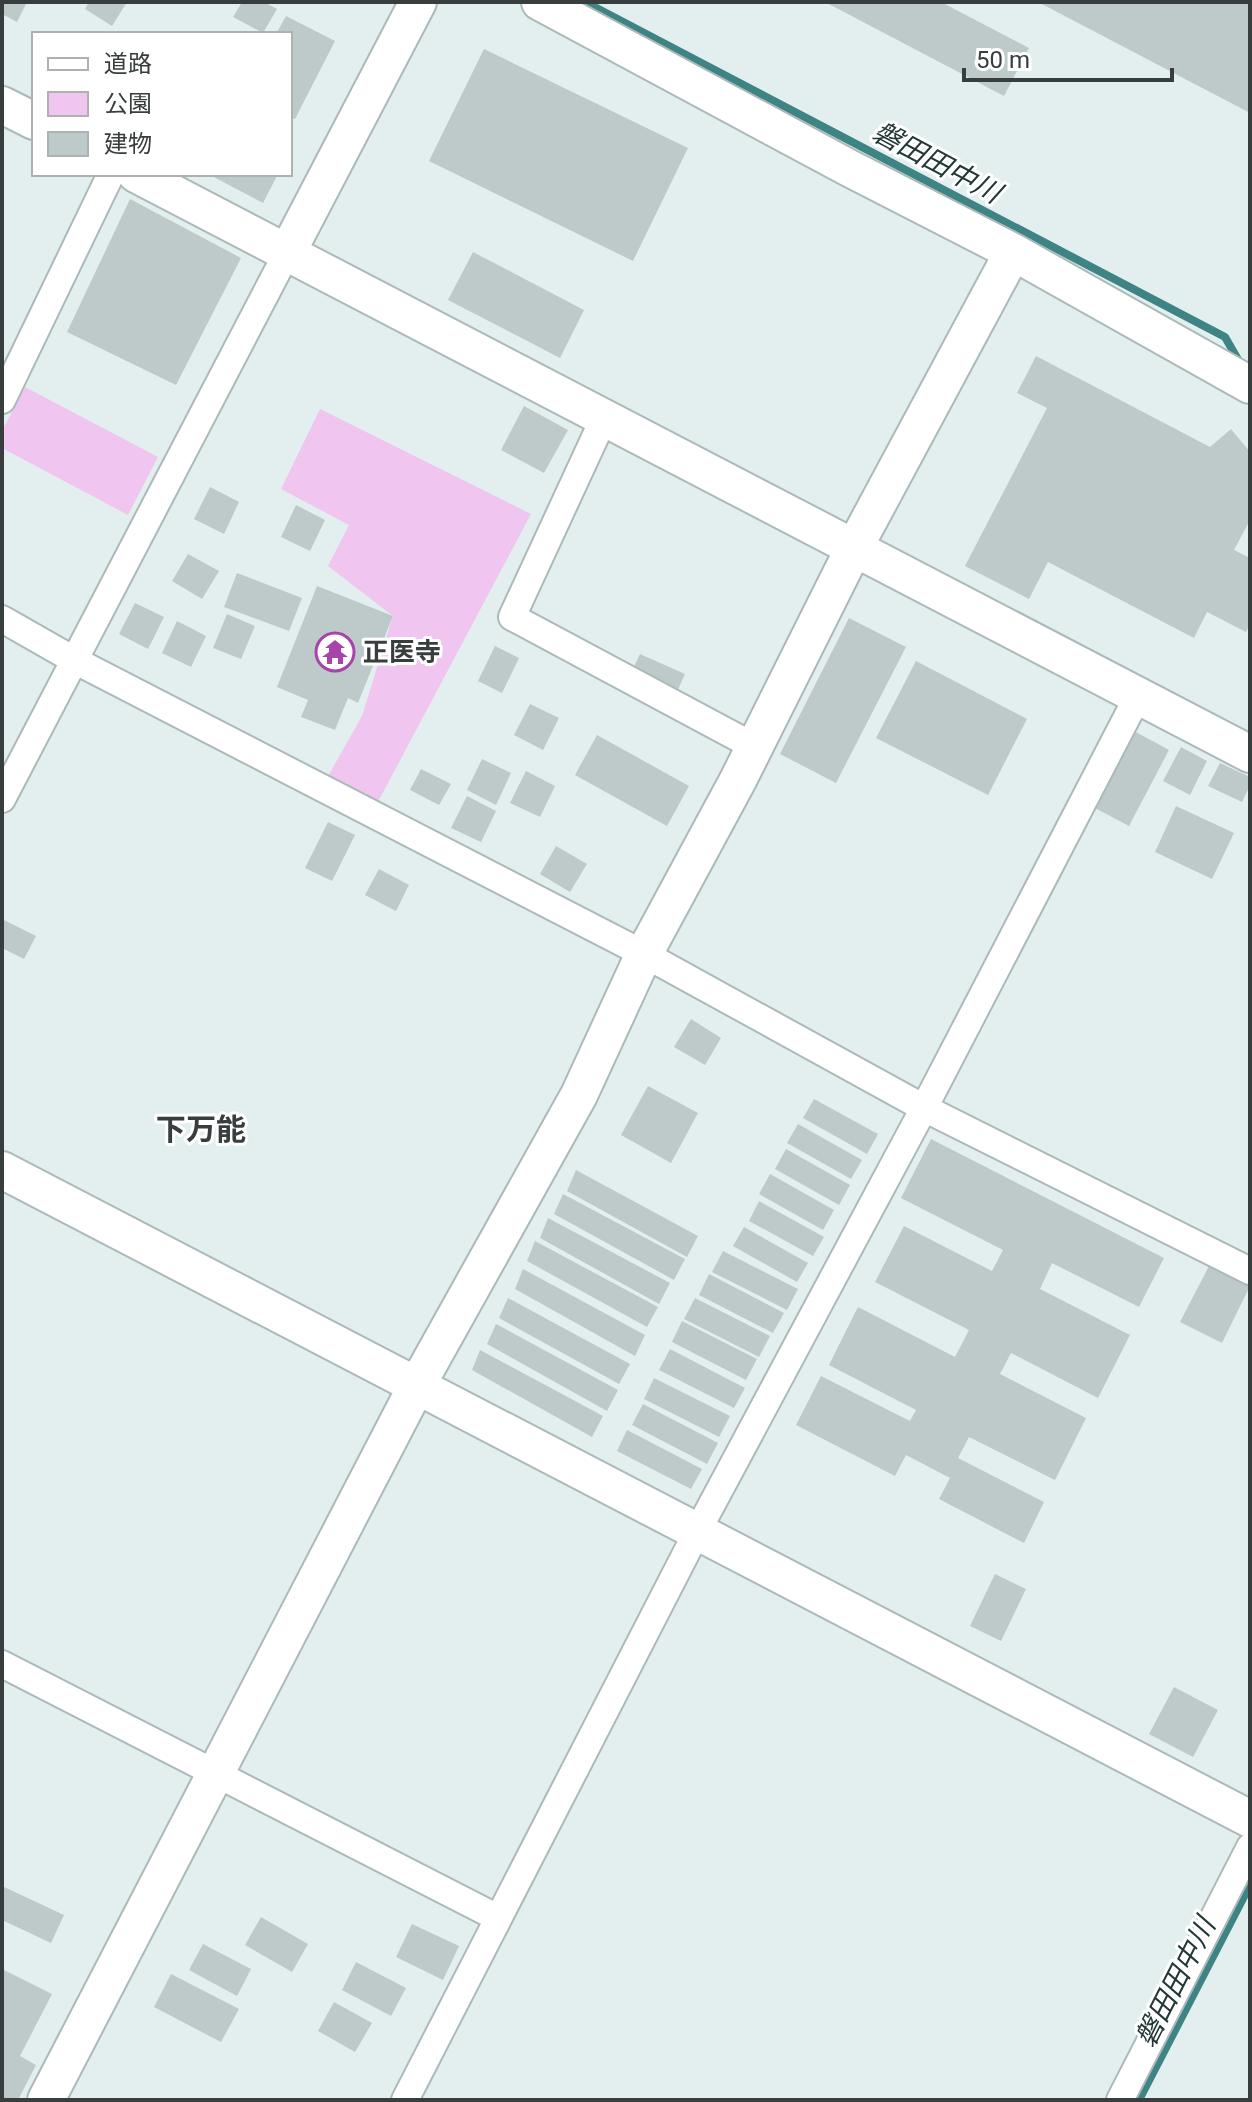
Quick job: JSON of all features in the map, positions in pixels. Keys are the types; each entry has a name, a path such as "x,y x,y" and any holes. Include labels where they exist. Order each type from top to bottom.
{"street":[{"path":"2,799 418,2"},
{"path":"540,2 1013,252 1250,385"},
{"path":"2,105 32,120"},
{"path":"3,397 110,176"},
{"path":"140,176 1250,754"},
{"path":"46,2100 416,1387 579,1095 644,954 755,747 854,548 1013,252"},
{"path":"604,418 512,617 755,747"},
{"path":"2,619 74,660 644,954 924,1108 1250,1271"},
{"path":"405,2100 697,1532 924,1108 1138,696"},
{"path":"2,1170 1250,1819"},
{"path":"2,1664 498,1918"},
{"path":"1120,2100 1250,1847"}],"green space":[{"path":"25,387 158,457 128,515 2,448 2,431"},
{"path":"320,409 531,514 372,813 322,787 362,716 393,616 328,566 349,525 281,489"}],"building":[{"path":"2,2 27,2 17,22 2,14"},
{"path":"89,2 127,2 112,26 85,9"},
{"path":"242,2 264,2 277,9 264,32 233,17"},
{"path":"825,2 941,2 1029,48 1004,96"},
{"path":"1038,2 1250,2 1250,113"},
{"path":"286,16 335,41 295,119 292,118 292,32 277,32"},
{"path":"484,49 688,148 633,261 429,161"},
{"path":"212,176 277,176 263,203"},
{"path":"130,199 241,258 176,385 67,332"},
{"path":"473,252 584,310 560,358 448,300"},
{"path":"1036,356 1210,447 1231,429 1250,452 1250,520 1234,550 1250,558 1250,624 1246,632 1207,612 1194,638 1048,562 1029,599 965,566 1047,408 1017,393"},
{"path":"524,406 568,430 544,473 501,450"},
{"path":"210,487 239,502 224,534 194,519"},
{"path":"296,505 325,520 310,551 281,537"},
{"path":"188,554 219,571 202,599 172,581"},
{"path":"237,573 302,598 289,631 224,607"},
{"name":"正医寺","path":"317,586 393,616 358,703 348,698 335,730 301,717 308,700 277,687"},
{"path":"135,603 164,617 148,649 119,634"},
{"path":"227,614 255,626 241,659 213,648"},
{"path":"849,618 906,647 836,783 780,754"},
{"path":"177,621 206,636 191,667 162,653"},
{"path":"495,646 519,658 502,693 478,681"},
{"path":"640,654 685,674 676,694 631,673"},
{"path":"916,661 1027,719 988,795 876,738"},
{"path":"530,704 559,718 543,750 514,735"},
{"path":"1134,731 1169,750 1129,826 1093,807"},
{"path":"597,735 689,786 667,826 575,775"},
{"path":"1181,747 1207,761 1190,795 1163,781"},
{"path":"482,759 511,773 496,805 467,790"},
{"path":"1220,763 1250,777 1250,785 1242,802 1208,786"},
{"path":"421,769 451,784 439,805 410,790"},
{"path":"526,771 555,786 540,817 510,803"},
{"path":"467,796 496,811 481,842 451,828"},
{"path":"1176,806 1234,833 1212,879 1155,852"},
{"path":"328,822 355,835 332,881 305,868"},
{"path":"556,846 587,864 570,892 540,874"},
{"path":"379,869 409,885 396,911 365,895"},
{"path":"2,919 36,936 24,959 2,948"},
{"path":"691,1019 721,1038 705,1065 674,1047"},
{"path":"648,1086 698,1113 671,1163 621,1135"},
{"path":"814,1099 878,1134 867,1154 803,1118"},
{"path":"798,1124 862,1160 851,1179 787,1143"},
{"path":"931,1139 1164,1258 1139,1307 1052,1263 1040,1289 1130,1335 1098,1398 1011,1353 1000,1374 1086,1418 1055,1480 969,1437 958,1458 1044,1502 1024,1543 939,1499 950,1478 906,1455 895,1476 796,1425 821,1376 910,1421 916,1410 829,1365 858,1307 955,1357 969,1330 875,1282 904,1226 992,1271 1003,1250 901,1198"},
{"path":"786,1149 850,1185 839,1205 775,1169"},
{"path":"576,1170 698,1236 687,1257 567,1191"},
{"path":"770,1174 834,1210 823,1230 759,1194"},
{"path":"563,1194 685,1259 674,1280 554,1214"},
{"path":"759,1201 824,1237 813,1256 749,1221"},
{"path":"548,1218 670,1283 659,1304 540,1238"},
{"path":"744,1227 808,1263 797,1282 733,1246"},
{"path":"535,1241 658,1307 647,1327 527,1261"},
{"path":"723,1251 798,1289 787,1310 712,1272"},
{"path":"1209,1266 1250,1286 1222,1343 1180,1322"},
{"path":"523,1269 645,1335 635,1356 515,1289"},
{"path":"709,1274 784,1313 773,1333 699,1295"},
{"path":"508,1298 630,1364 619,1384 499,1318"},
{"path":"695,1298 770,1336 759,1357 684,1319"},
{"path":"682,1321 757,1359 746,1380 672,1342"},
{"path":"496,1324 618,1390 607,1411 487,1344"},
{"path":"670,1349 745,1388 734,1408 659,1370"},
{"path":"480,1350 603,1416 592,1437 472,1370"},
{"path":"654,1378 730,1416 719,1437 644,1399"},
{"path":"643,1404 718,1443 707,1464 632,1425"},
{"path":"627,1430 702,1469 691,1489 617,1451"},
{"path":"995,1574 1026,1589 1001,1641 970,1626"},
{"path":"1174,1687 1218,1710 1193,1757 1149,1734"},
{"path":"2,1886 64,1915 51,1943 2,1920"},
{"path":"261,1917 308,1944 292,1972 245,1945"},
{"path":"412,1924 459,1946 443,1980 396,1957"},
{"path":"203,1944 251,1969 237,1996 189,1970"},
{"path":"356,1962 406,1988 391,2016 342,1990"},
{"path":"2,1969 52,1994 20,2056 36,2065 18,2100 2,2100"},
{"path":"171,1974 239,2009 221,2042 154,2007"},
{"path":"334,2002 372,2023 355,2052 318,2031"}],"waterway":[{"name":"磐田田中川","path":"585,2 1225,337 1240,363"},
{"name":"磐田田中川","path":"1139,2100 1250,1885"}],"place":[{"name":"正医寺","path":"335,652"}],"district":[{"name":"下万能","path":"201,1130"}]}
